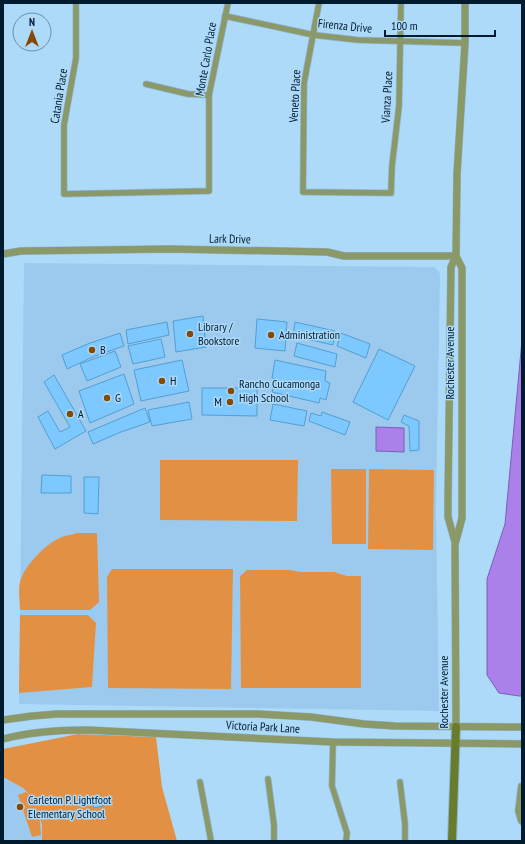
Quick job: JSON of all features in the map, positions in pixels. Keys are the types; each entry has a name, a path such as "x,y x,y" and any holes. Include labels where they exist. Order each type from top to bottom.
{"main road":[{"name":"Rochester Avenue","path":"452,841 456,727"}],"street":[{"name":"Catania Place","path":"76,3 76,58 64,126 64,194 209,192"},
{"name":"Monte Carlo Place","path":"209,192 209,95 228,3"},
{"name":"Veneto Place","path":"319,3 304,83 303,192 391,193"},
{"name":"Vianza Place","path":"391,193 392,166 399,106 401,3"},
{"name":"Rochester Avenue","path":"456,727 455,542 448,517 448,501 451,267 456,256 457,174 465,43 465,3"},
{"name":"Firenza Drive","path":"225,16 314,35 358,40 465,43"},
{"path":"146,84 188,94 209,95"},
{"name":"Lark Drive","path":"3,254 21,251 170,249 327,252 344,256 456,256"},
{"name":"Rochester Avenue","path":"455,542 462,518 462,268 456,256"},
{"name":"Victoria Park Lane","path":"3,720 57,714 258,714 311,717 364,724 395,726 522,727"},
{"name":"Victoria Park Lane","path":"3,739 53,731 87,730 333,742 522,744"},
{"path":"333,742 332,786 347,833 346,841"},
{"path":"268,779 274,825 274,841"},
{"path":"200,782 211,841"},
{"path":"400,782 405,824 405,841"},
{"path":"521,786 518,811 521,822"}],"shaded area":[{"name":"Rancho Cucamonga High School","path":"24,263 434,267 439,271 436,506 439,711 19,704"},
{"path":"522,340 522,696 519,696 499,693 487,675 487,579 505,524"},
{"path":"376,427 404,428 404,452 376,451"},
{"path":"160,460 298,460 297,521 160,520"},
{"path":"331,469 366,469 366,544 332,544"},
{"path":"369,469 434,470 433,550 368,549"},
{"path":"77,533 97,533 99,602 90,610 20,610 19,585 22,576 31,562 43,549 56,540 64,536"},
{"path":"112,569 233,569 231,689 108,688 107,577"},
{"path":"247,570 334,572 347,576 361,576 361,688 241,688 240,576"},
{"path":"20,615 88,615 96,623 92,687 19,693"},
{"path":"78,734 156,737 162,787 177,841 42,841 42,826 39,812 41,835 32,837 18,795 26,792 33,798 23,788 3,777 3,749"},
{"name":"Carleton P. Lightfoot Elementary School","path":"3,777 23,788 36,803 41,818 42,841 3,841"}],"building":[{"name":"Library / Bookstore","path":"203,316 206,347 176,352 173,321"},
{"name":"Administration","path":"257,319 287,322 285,351 255,348"},
{"path":"167,322 169,335 128,344 126,330"},
{"path":"295,322 335,331 333,345 293,336"},
{"name":"B","path":"120,333 124,346 95,356 67,369 62,355 90,343"},
{"path":"341,333 370,344 366,358 337,346"},
{"path":"161,339 165,357 133,364 128,346"},
{"path":"297,343 337,354 335,367 294,356"},
{"path":"379,349 415,366 388,420 353,402"},
{"path":"115,351 121,367 87,381 80,364"},
{"name":"H","path":"182,360 189,391 141,401 134,370"},
{"path":"275,360 326,371 325,381 330,383 326,400 320,398 319,403 272,392 276,379 272,378"},
{"name":"G","path":"124,374 134,404 90,423 79,391"},
{"name":"A","path":"54,375 86,431 55,449 38,417 48,411 60,432 70,427 44,382"},
{"name":"M","path":"202,388 257,388 257,416 202,415"},
{"path":"189,402 192,419 152,426 148,410"},
{"path":"273,404 307,411 304,426 270,420"},
{"path":"145,408 150,422 93,444 88,432"},
{"path":"322,412 350,422 345,435 309,421 311,413 321,416"},
{"path":"404,415 419,421 419,450 410,451 409,426 401,422"},
{"path":"42,475 71,476 71,493 41,493"},
{"path":"84,477 99,477 98,514 84,513"},
{"path":"100,796 103,806 94,808 91,798"}],"place":[{"name":"Library / Bookstore","path":"190,334"},
{"name":"Administration","path":"271,335"},
{"name":"B","path":"92,350"},
{"name":"H","path":"162,381"},
{"name":"Rancho Cucamonga High School","path":"231,391"},
{"name":"G","path":"107,398"},
{"name":"M","path":"230,402"},
{"name":"A","path":"70,414"},
{"name":"Carleton P. Lightfoot Elementary School","path":"20,807"}]}
